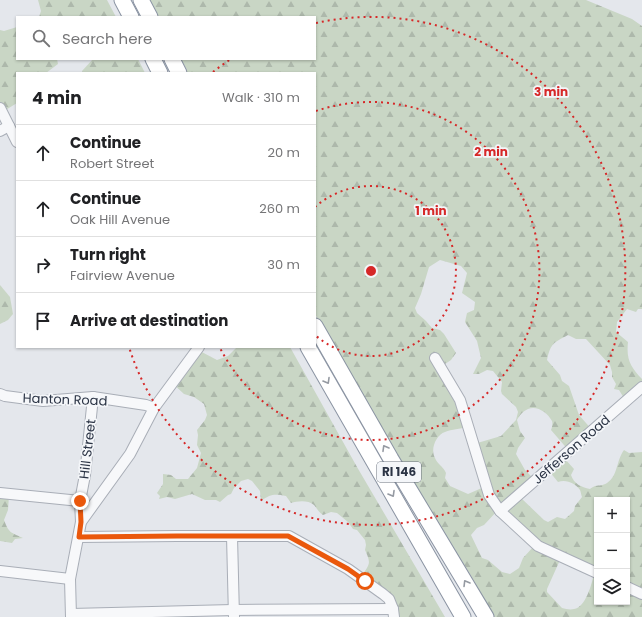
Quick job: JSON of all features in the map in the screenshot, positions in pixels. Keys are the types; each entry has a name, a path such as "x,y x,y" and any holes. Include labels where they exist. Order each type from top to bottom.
{"highway":[{"path":"122,0 130,16"},
{"path":"142,0 150,16"},
{"path":"154,60 160,72"},
{"path":"172,60 178,72"},
{"name":"RI 146","path":"316,328 391,459 486,617"},
{"name":"RI 146","path":"309,348 463,617"}],"street":[{"path":"0,108 5,129 16,141"},
{"path":"81,522 130,454 154,408 198,348"},
{"path":"435,358 460,400 489,495 500,511 538,546 594,572"},
{"name":"Jefferson Road","path":"500,511 642,387"},
{"name":"Hanton Road","path":"0,394 43,401 93,397 146,405 154,408"},
{"name":"Hill Street","path":"71,616 70,579 81,522 80,501 85,475 93,397"},
{"path":"0,493 80,501"},
{"path":"232,536 234,614"},
{"path":"71,616 394,613 389,599 383,594 348,569 288,536 79,537"},
{"path":"0,571 70,579"},
{"path":"630,588 642,594"}],"green space":[{"path":"38,0 107,0 115,16 39,16 41,11"},
{"path":"150,0 586,0 632,19 642,26 642,309 638,309 636,312 627,309 617,322 616,332 628,342 630,363 642,379 642,393 627,403 619,390 614,389 616,384 612,377 610,365 586,339 576,339 568,335 553,344 547,360 560,375 562,381 569,386 579,415 593,431 570,452 551,430 552,422 548,415 542,410 531,408 524,411 517,420 520,431 525,438 516,454 525,470 536,481 520,497 548,522 557,517 565,519 574,511 575,506 582,497 580,490 576,485 567,481 558,482 549,471 565,459 574,469 571,475 574,481 581,486 590,489 595,486 605,484 611,480 624,450 629,453 642,452 642,617 494,617 473,579 395,451 388,442 316,316 316,72 184,72 187,70 182,60 316,60 316,16 158,16","holes":["440,260 461,266 467,273 462,293 475,302 474,310 467,313 465,322 477,341 481,358 473,374 479,374 487,370 493,371 502,382 502,394 516,407 518,412 516,420 501,436 474,444 484,487 468,494 450,486 445,478 446,473 437,462 433,451 439,436 450,430 467,427 442,366 451,360 456,353 444,334 440,330 432,328 417,313 415,308 429,267","498,510 534,546 523,558 519,568 510,574 502,572 488,560 482,558 471,535 477,528 484,525","560,560 594,575 590,590 585,600 574,609 562,608 547,592"]},
{"path":"16,27 16,60 57,60 58,64 47,72 16,72 16,104 4,111 0,105 0,30 4,31"},
{"path":"92,60 138,60 144,72 82,72"},
{"path":"0,285 10,297 13,314 8,320 0,324"},
{"path":"236,348 291,348 357,467 445,617 393,617 390,604 361,577 369,564 365,550 365,540 357,530 353,529 348,522 337,513 331,512 323,515 312,503 303,501 291,503 286,496 273,495 261,501 260,491 252,481 248,479 241,481 234,488 231,494 220,502 216,500 205,500 192,494 175,499 167,497 159,499 160,496 157,493 163,484 163,474 171,475 176,479 188,479 197,468 201,453 197,445 197,430 207,415 204,404 194,397 184,394 172,383 198,350 217,360 228,356"},
{"path":"0,494 9,496 8,510 4,520 7,527 13,533 23,538 15,539 12,543 0,541"}],"route":[{"path":"80,501 81,522 79,537 288,536 348,569 365,581"}]}
